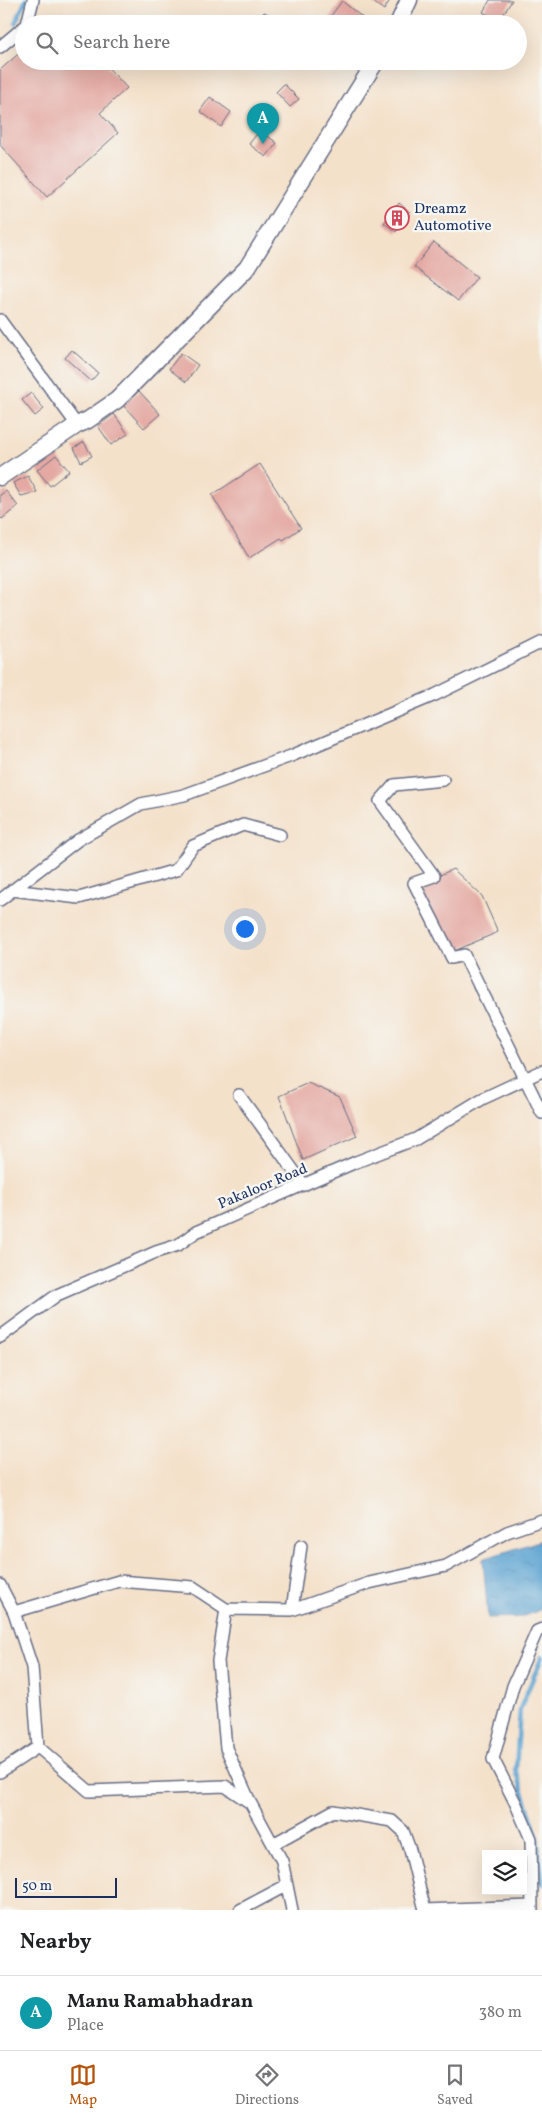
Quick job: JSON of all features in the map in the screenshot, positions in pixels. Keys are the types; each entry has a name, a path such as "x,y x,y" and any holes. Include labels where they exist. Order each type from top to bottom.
{"main road":[{"path":"402,15 409,0"},
{"path":"0,478 117,400 247,268 370,70"}],"street":[{"path":"29,15 33,0"},
{"path":"0,47 15,34"},
{"path":"0,320 77,425"},
{"path":"0,900 78,840 140,804 184,795 291,756 435,695 542,642"},
{"path":"443,780 394,786 380,800 434,876 414,884 452,958 464,955 542,1113"},
{"path":"12,890 79,898 176,870 193,846 243,825 280,835"},
{"name":"Pakaloor Road","path":"0,1337 57,1296 156,1252 178,1245 196,1232 364,1158 416,1139 482,1099 542,1071"},
{"path":"239,1095 304,1185"},
{"path":"14,1612 119,1581 193,1587 226,1609 292,1610 369,1583 446,1566 507,1532 542,1520"},
{"path":"292,1610 301,1546"},
{"path":"0,1585 14,1612 32,1667 38,1748 90,1790 225,1786 250,1802"},
{"path":"226,1609 218,1661 226,1748 250,1802 282,1861 292,1910"},
{"path":"273,1844 333,1811 392,1821 403,1831 410,1850 425,1910 532,1908 531,1839 493,1759 513,1686 538,1631 542,1629"},
{"path":"0,1772 38,1748"},
{"path":"240,1910 287,1885"}],"water":[{"path":"542,1540 542,1609 523,1617 488,1618 483,1559"}],"building":[{"path":"370,0 390,0 384,10"},
{"path":"490,0 512,0 503,15 488,15 483,12"},
{"path":"342,1 359,15 332,15"},
{"path":"15,57 15,70 110,70 127,88 100,113 118,133 47,197 0,145 0,70"},
{"path":"284,84 299,99 290,107 276,92"},
{"path":"210,97 231,112 221,127 200,111"},
{"path":"260,130 277,143 266,157 249,144"},
{"name":"Dreamz Automotive","path":"399,203 411,213 396,232 384,223"},
{"name":"Dreamz Automotive","path":"434,242 477,277 458,301 414,267"},
{"path":"72,350 98,373 91,381 65,358"},
{"path":"181,353 198,365 186,382 169,369"},
{"path":"139,391 160,414 144,428 123,405"},
{"path":"31,393 44,409 35,416 22,400"},
{"path":"114,414 128,434 111,445 98,426"},
{"path":"84,442 92,456 81,462 74,448"},
{"path":"56,455 69,471 50,486 37,470"},
{"path":"260,464 301,528 249,558 212,495"},
{"path":"28,476 37,492 21,496 13,483"},
{"path":"6,491 18,506 2,519 0,517 0,495"},
{"path":"453,869 482,896 498,932 452,952 416,886"},
{"path":"308,1083 340,1097 357,1136 303,1160 279,1096"}],"waterway":[{"path":"19,15 26,0"},
{"path":"542,1657 520,1709 516,1770 537,1836 542,1884"}],"place":[{"name":"Manu Ramabhadran","path":"263,144"},
{"name":"Dreamz Automotive","path":"397,218"}]}
